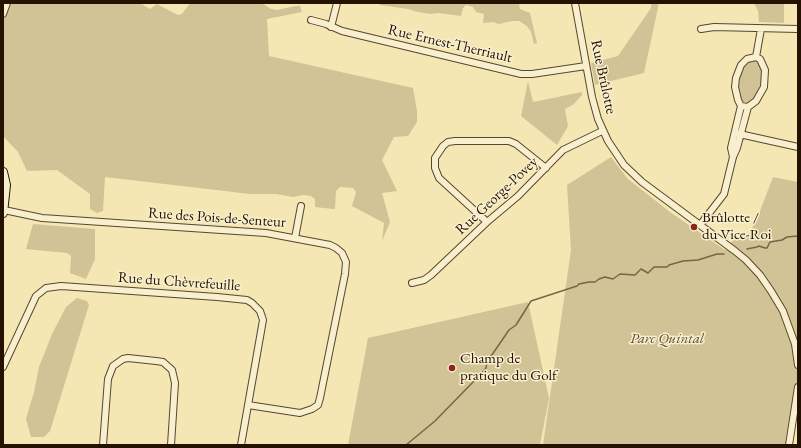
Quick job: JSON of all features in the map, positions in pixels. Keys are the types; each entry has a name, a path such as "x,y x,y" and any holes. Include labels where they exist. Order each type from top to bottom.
{"street":[{"path":"3,14 7,3"},
{"path":"331,27 337,3"},
{"name":"Rue Brûlotte","path":"575,3 594,108 602,131 616,153 632,173 746,260 766,283 787,320 795,344 798,365"},
{"name":"Rue Ernest-Therriault","path":"311,20 342,32 521,74 532,74 586,66"},
{"path":"701,29 714,27 798,29"},
{"path":"756,57 761,28"},
{"path":"744,106 756,101 765,82 765,70 760,59 756,57"},
{"path":"744,106 738,100 736,93 736,78 741,65 748,59 756,57"},
{"path":"700,225 724,194 733,157 731,148 738,134 744,106"},
{"name":"Rue George-Povey","path":"412,283 424,280 431,275 487,222 509,205 566,148 602,131"},
{"path":"738,134 798,147"},
{"path":"487,222 439,178 435,168 435,158 443,146 448,142 455,141 508,141 516,144 546,168"},
{"path":"3,172 6,185 4,211"},
{"path":"295,238 301,206"},
{"name":"Rue des Pois-de-Senteur","path":"4,211 42,218 266,233 330,245 336,248 342,254 346,262 345,274 318,404 312,409 300,413 248,405"},
{"name":"Rue du Chèvrefeuille","path":"3,367 36,296 46,288 61,286 243,299 256,306 260,311 263,320 241,445"},
{"path":"104,445 108,379 113,366 123,359 128,358 163,362 172,370 175,383 171,445"},
{"path":"789,445 798,387"}],"green space":[{"path":"3,3 140,3 150,9 157,4 178,15 182,14 190,3 262,3 271,9 277,10 300,6 302,12 267,19 269,56 413,88 417,111 417,122 408,136 394,137 382,160 397,191 382,193 390,222 382,241 384,223 352,206 356,192 353,188 340,187 336,191 335,209 333,209 315,207 315,199 311,196 303,195 293,197 276,194 250,194 105,177 103,211 97,213 90,209 90,194 57,170 27,171 18,152 3,136"},
{"path":"380,3 519,3 520,9 530,13 537,43 534,44 531,32 527,26 519,21 499,24 493,22 483,23 484,14 476,12 473,7 466,5 463,8 461,16 438,13 430,14 380,5"},
{"path":"651,3 659,3 644,73 595,85 591,63 618,56 651,8"},
{"path":"754,3 784,3 784,23 759,22 758,11"},
{"path":"753,59 759,61 763,70 762,87 749,103 741,101 737,90 737,83 742,68 746,63"},
{"path":"528,81 533,102 582,92 582,95 574,104 565,109 568,126 557,145 521,116"},
{"name":"Parc Quintal","path":"611,157 628,179 670,212 725,250 734,239 748,237 773,177 798,182 798,412 792,410 786,445 543,445 571,250 567,185"},
{"path":"33,224 95,229 95,259 86,279 70,273 71,256 67,253 26,249"},
{"path":"77,298 87,301 89,305 50,431 44,437 31,437 26,419 34,392 39,367 52,334 66,307"},
{"name":"Champ de pratique du Golf","path":"528,302 549,398 540,445 348,445 368,338"}],"waterway":[{"path":"747,249 759,246 767,248 770,242 782,240 787,237 798,236"},
{"path":"478,377 486,368 487,362 509,330 516,325 531,301 577,286 579,284 595,282 605,277 613,279 620,274 635,275 641,269 648,273 654,267 667,267 683,261 698,260 717,254 724,254"},
{"path":"406,445 435,421 475,380"}],"place":[{"name":"Brûlotte / du Vice-Roi","path":"694,227"},
{"name":"Champ de pratique du Golf","path":"452,368"}]}
